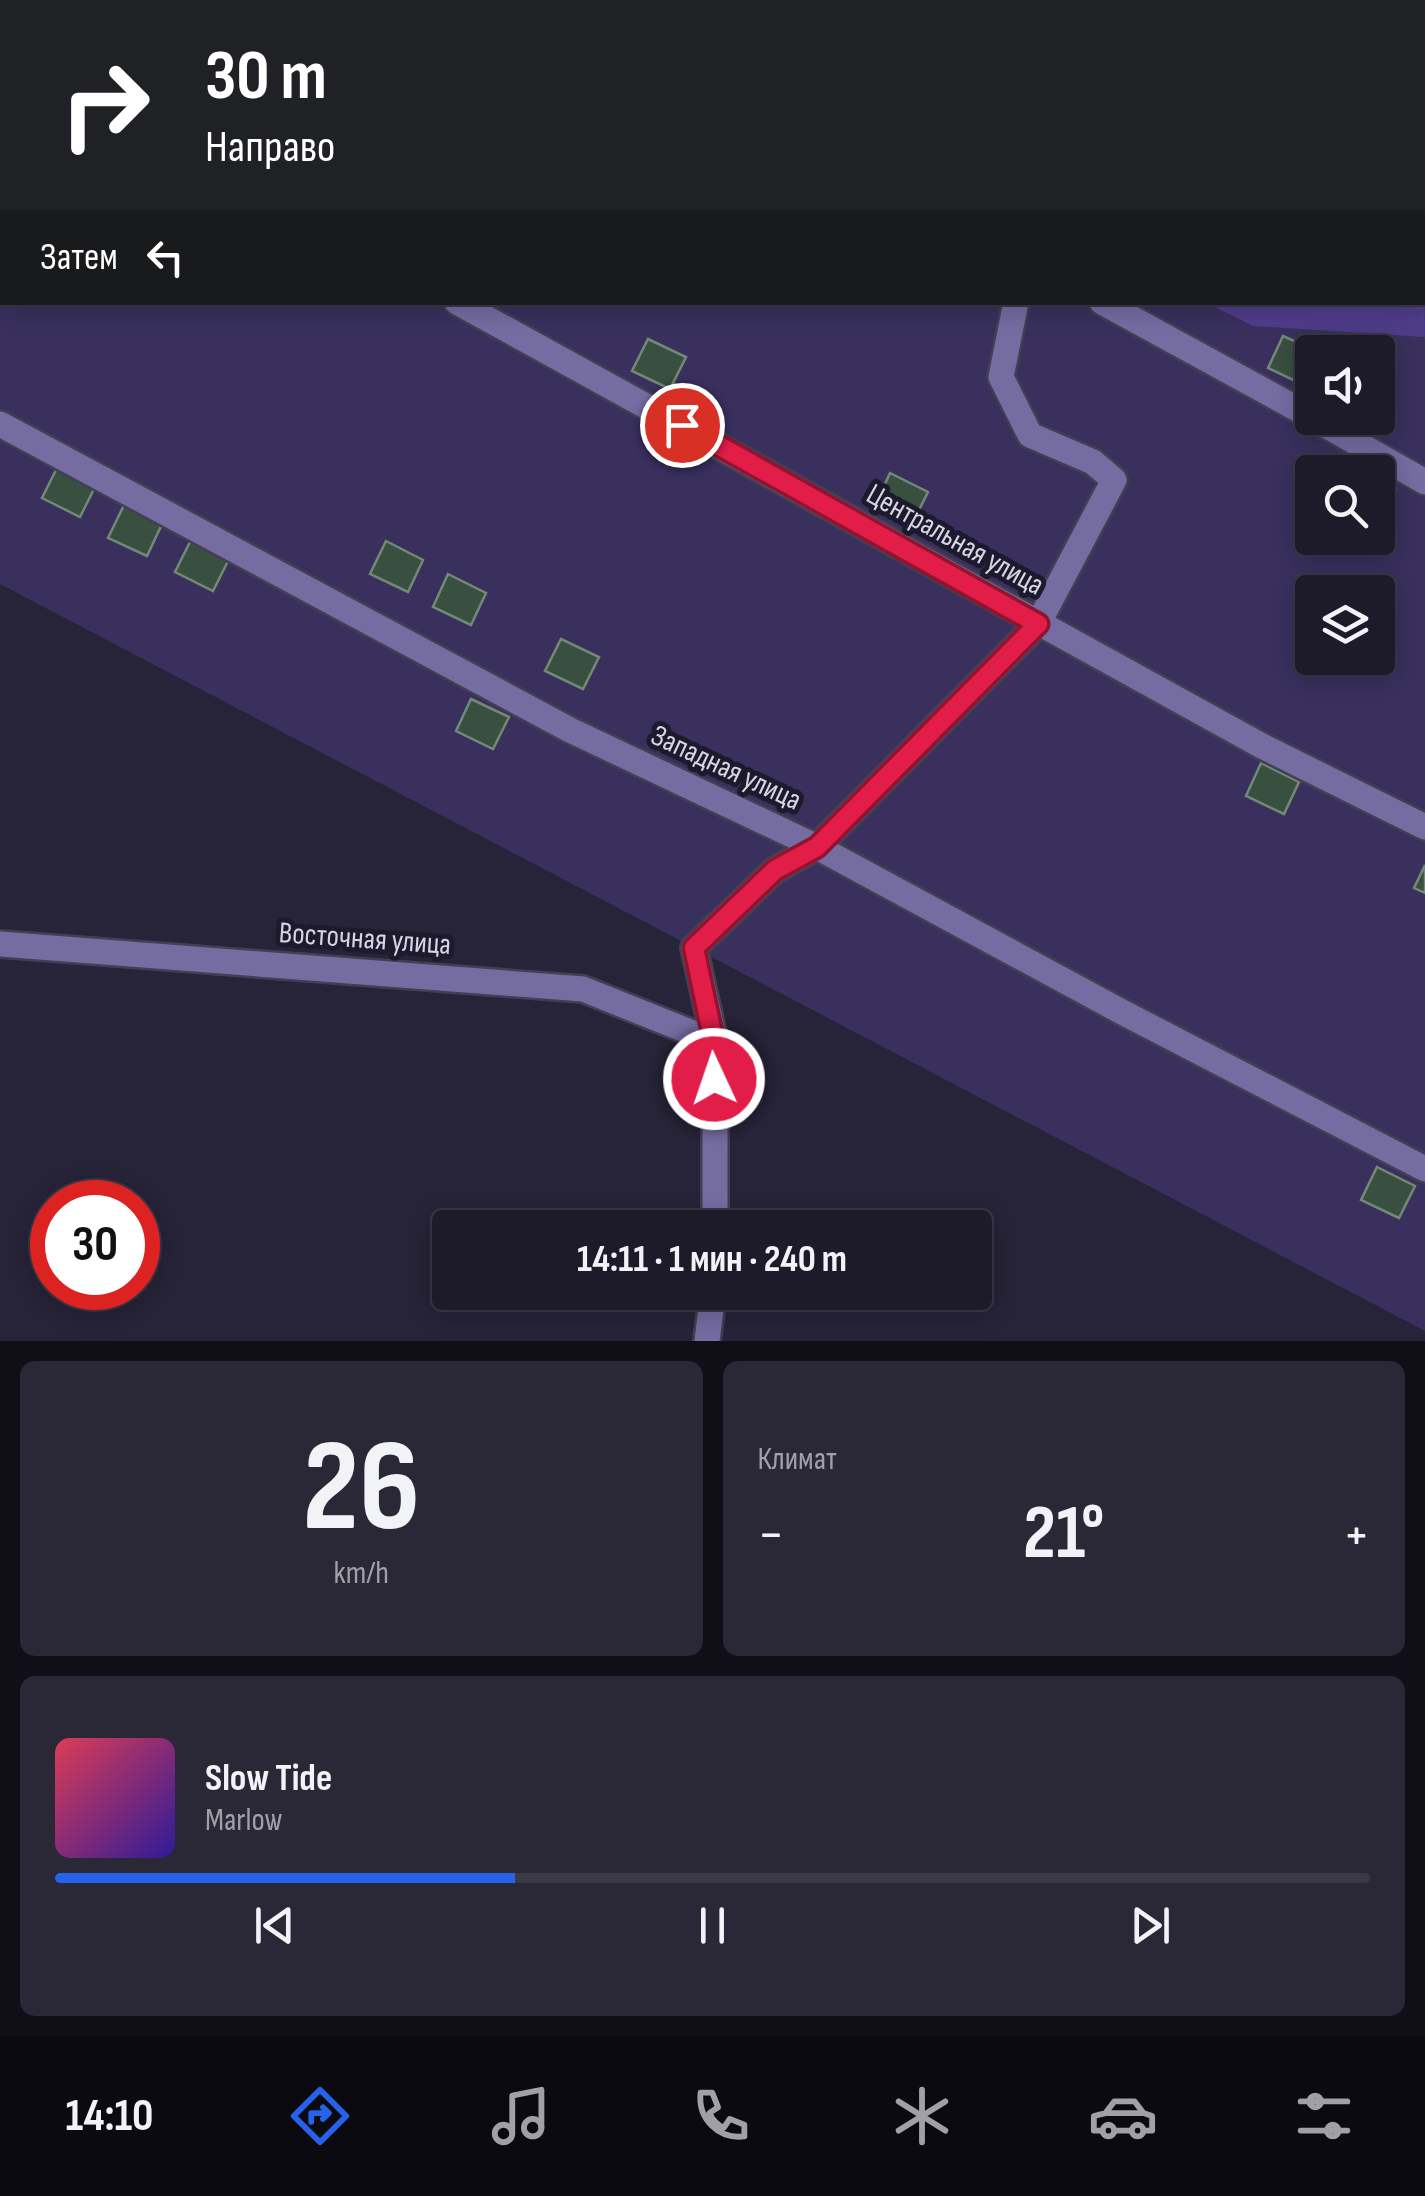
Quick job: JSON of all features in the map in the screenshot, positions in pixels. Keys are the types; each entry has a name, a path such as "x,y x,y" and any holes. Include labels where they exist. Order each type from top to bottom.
{"street":[{"name":"Центральная улица","path":"463,305 1262,746 1425,827"},
{"path":"715,1210 714,1042 694,948 775,870 817,847 1038,624 1114,480 1093,462 1030,435 1001,377 1015,305"},
{"path":"1108,305 1295,407"},
{"name":"Западная улица","path":"0,424 570,730 817,847 1122,1012 1425,1168"},
{"path":"1344,435 1425,482"},
{"name":"Восточная улица","path":"0,944 583,989 714,1042"},
{"path":"707,1341 711,1310"}],"shaded area":[{"path":"0,305 1425,305 1425,1331 0,584"},
{"path":"1211,305 1425,305 1425,337 1253,326"}],"building":[{"path":"1283,336 1295,341 1295,381 1268,368"},
{"path":"648,339 686,357 670,389 632,371"},
{"path":"58,466 96,485 80,517 42,498"},
{"path":"890,473 928,492 912,524 875,506"},
{"path":"124,505 162,524 147,556 108,538"},
{"path":"191,540 229,559 213,591 175,572"},
{"path":"386,541 423,560 408,592 370,574"},
{"path":"448,574 486,593 471,625 433,607"},
{"path":"561,639 599,657 583,689 545,671"},
{"path":"471,699 509,717 493,749 456,731"},
{"path":"1261,763 1299,782 1284,814 1246,796"},
{"path":"1425,865 1425,893 1414,888"},
{"path":"1377,1167 1415,1186 1399,1218 1361,1200"}],"route":[{"path":"682,425 1038,624 817,847 775,870 694,948 714,1042 714,1079"}]}
